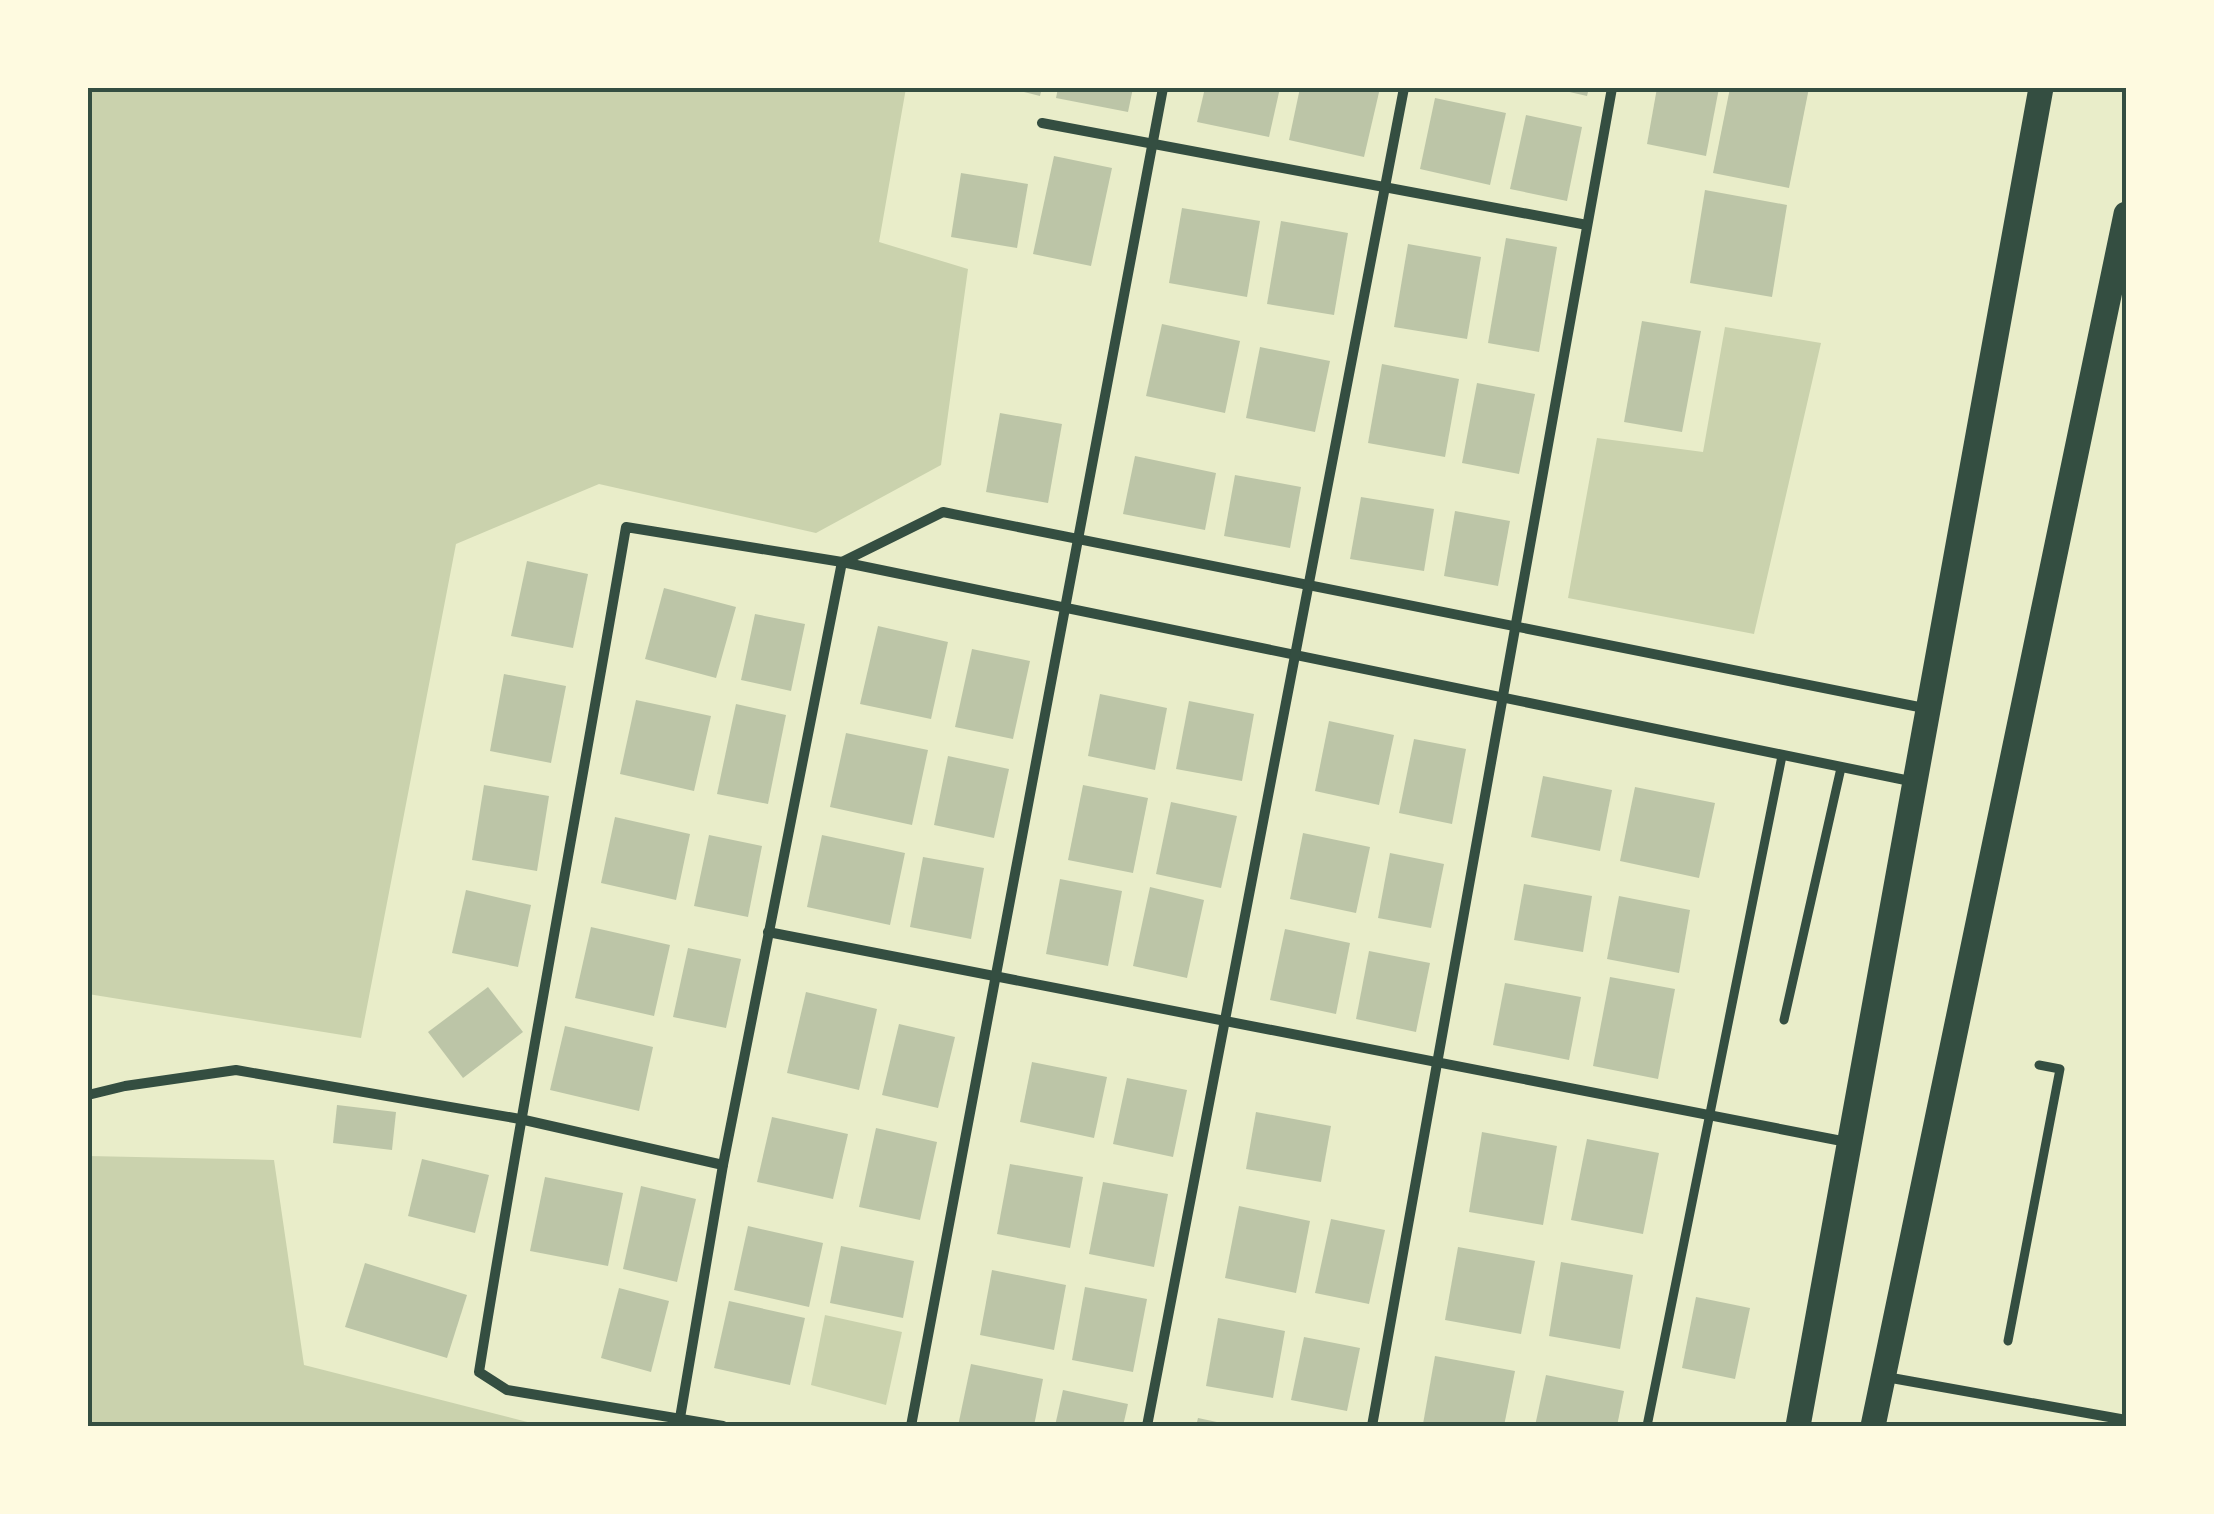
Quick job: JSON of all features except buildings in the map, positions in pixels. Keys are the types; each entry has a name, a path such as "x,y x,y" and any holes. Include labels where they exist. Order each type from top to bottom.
{"main road":[{"path":"1798,1426 2041,88"},
{"path":"1873,1426 2126,214"}],"street":[{"path":"910,1426 1163,88"},
{"path":"1147,1426 1404,88"},
{"path":"1372,1426 1612,88"},
{"path":"1042,123 1588,226"},
{"path":"842,562 943,512 1929,709"},
{"path":"723,1426 507,1390 478,1372 626,527 842,562 1916,782"},
{"path":"680,1418 723,1164 842,562"},
{"path":"1647,1426 1782,756"},
{"path":"1784,1020 1841,768"},
{"path":"768,932 1850,1142"},
{"path":"2008,1341 2060,1069 2039,1065"},
{"path":"88,1095 236,1070 520,1119 723,1164"},
{"path":"1882,1376 2126,1420"}],"green space":[{"path":"88,88 906,88 879,242 968,269 941,465 816,533 599,484 456,544 361,1038 88,994"},
{"path":"1725,327 1821,343 1754,634 1568,598 1597,438 1703,452"},
{"path":"88,1156 274,1160 304,1365 543,1426 88,1426"},
{"path":"825,1315 902,1332 886,1405 811,1385"}]}
